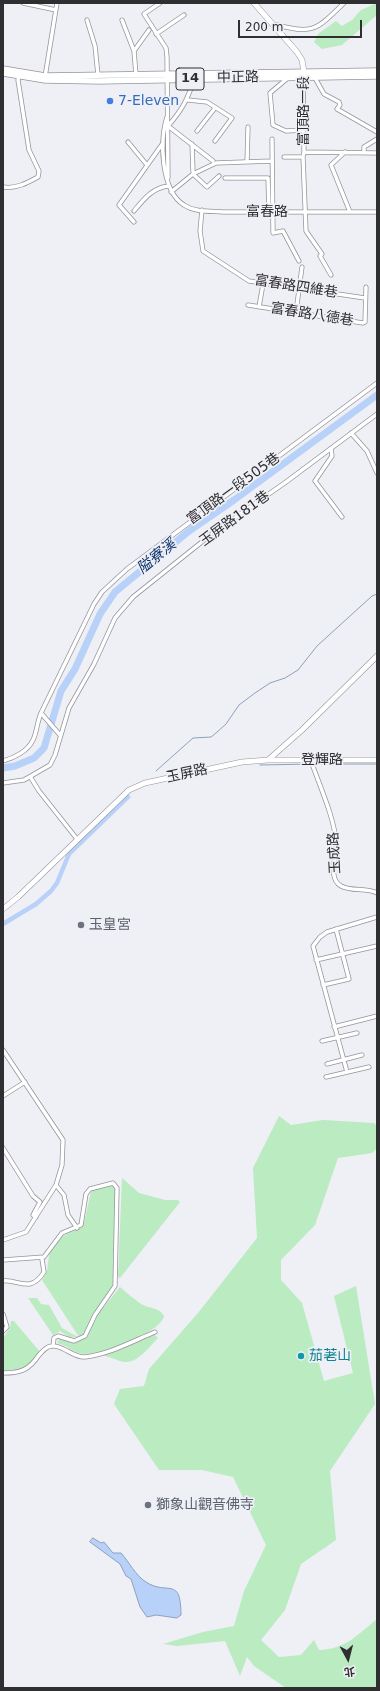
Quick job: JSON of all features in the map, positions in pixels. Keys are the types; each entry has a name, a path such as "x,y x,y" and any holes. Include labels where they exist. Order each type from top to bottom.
{"main road":[{"name":"中正路","path":"3,69 45,78 98,75 167,77"},
{"name":"中正路","path":"3,73 19,76 99,81 167,77 304,75 377,71"},
{"name":"中正路","path":"195,76 289,78 304,75 315,78 377,76"}],"street":[{"path":"23,3 43,5 56,10"},
{"path":"45,78 57,3"},
{"name":"富春路","path":"160,3 144,14 166,48 169,186"},
{"name":"富頂路一段","path":"255,3 300,56 304,75 303,157 306,231 322,254 320,256 331,275"},
{"path":"272,24 304,31 325,22 344,3"},
{"path":"156,34 184,16"},
{"path":"87,20 95,46 98,75"},
{"path":"122,20 134,51 136,75"},
{"path":"134,51 148,30"},
{"path":"3,187 11,188 27,183 38,177 39,173 29,150 18,80 19,76"},
{"path":"195,76 188,100 168,126 213,161"},
{"path":"289,78 270,93 273,125 286,131 304,130"},
{"path":"315,78 324,94 339,102 340,105 337,108 377,132"},
{"path":"188,100 207,102 214,108 232,118 216,141"},
{"path":"197,131 214,108"},
{"name":"富春路","path":"168,117 164,126 165,172 171,192 177,200 185,206 202,210 271,212 377,212"},
{"path":"247,162 248,127"},
{"path":"271,212 272,139"},
{"path":"364,152 364,147 377,140"},
{"path":"128,142 147,166"},
{"path":"134,222 119,205 164,142"},
{"path":"192,144 193,173 207,187 219,176"},
{"path":"304,152 377,153"},
{"path":"345,152 331,165 350,212"},
{"path":"284,157 303,157"},
{"path":"171,192 193,173 216,163 272,161"},
{"path":"225,178 268,178 273,233 283,231 299,261"},
{"path":"134,211 152,191 162,186 169,186"},
{"name":"富春路四維巷","path":"202,210 200,231 203,251 249,281 366,298"},
{"path":"296,312 302,267"},
{"path":"259,307 263,284"},
{"name":"富春路八德巷","path":"248,305 363,323 365,322 366,287"},
{"name":"富頂路一段505巷","path":"3,761 18,755 31,744 42,715 94,604 107,587 127,569 176,531 273,462 377,383"},
{"name":"玉屏路181巷","path":"3,783 16,782 31,778 50,765 55,755 59,735 70,708 94,664 115,618 133,597 213,534 377,414"},
{"path":"351,433 367,451 377,473"},
{"path":"331,448 332,456 315,481 342,517"},
{"path":"268,760 302,730 377,656"},
{"path":"42,715 59,735"},
{"name":"登輝路","path":"268,760 377,760"},
{"name":"玉屏路","path":"3,908 18,897 129,790 145,783 242,762 268,760"},
{"name":"玉成路","path":"311,760 335,832 336,846 334,870 337,882 341,886 347,888 372,890 377,893"},
{"path":"31,778 39,791 77,839"},
{"path":"346,1072 316,960 314,946 320,936 336,928 377,917"},
{"path":"323,985 349,979 336,928"},
{"path":"316,960 377,946"},
{"path":"334,1027 377,1016"},
{"path":"322,1042 357,1033"},
{"path":"3,1050 63,1140 62,1165 56,1185 26,1232 3,1240"},
{"path":"327,1064 362,1055"},
{"path":"326,1077 369,1067"},
{"path":"3,1096 25,1082"},
{"path":"3,1148 33,1196 40,1202 33,1215 36,1217"},
{"path":"3,1281 20,1285 27,1284 38,1279 44,1272 42,1259 62,1233 82,1225 86,1194 90,1189 113,1183 117,1188 115,1286 95,1315 85,1336 74,1341 58,1336 54,1338 53,1346"},
{"path":"56,1185 64,1195 68,1215 77,1228"},
{"path":"3,1261 8,1259 42,1259"},
{"path":"3,1314 6,1319 7,1327 3,1331"},
{"path":"3,1374 18,1373 28,1369 43,1350 53,1346 74,1356 84,1357 102,1354 155,1332"}],"green space":[{"path":"377,3 377,15 342,45 322,49 314,42 318,34 336,21 342,26 352,20 361,10"},
{"path":"279,1116 291,1125 323,1120 374,1123 377,1126 377,1148 372,1153 338,1158 315,1225 281,1260 281,1280 302,1303 324,1381 353,1373 334,1296 356,1286 375,1404 330,1471 336,1540 301,1564 285,1610 261,1640 279,1657 301,1655 314,1640 319,1650 337,1647 344,1644 357,1636 377,1619 377,1688 286,1688 254,1666 247,1657 240,1676 225,1641 177,1646 163,1644 203,1632 234,1626 244,1591 266,1545 233,1477 202,1470 159,1470 114,1404 120,1389 144,1386 149,1369 198,1313 257,1238 253,1168"},
{"path":"122,1178 139,1193 165,1200 178,1200 180,1202 120,1278 118,1277"},
{"path":"112,1185 116,1187 114,1285 93,1314 86,1333 79,1337 42,1280 47,1271 51,1250 57,1240 83,1227 93,1189"},
{"path":"120,1287 141,1304 162,1313 164,1316 160,1323 152,1330 141,1336 102,1351 83,1354 57,1343 60,1338 76,1342 87,1336 98,1314"},
{"path":"28,1298 37,1298 41,1304 49,1305 62,1328 78,1337 69,1337 60,1331 53,1335"},
{"path":"11,1321 14,1321 40,1352 27,1367 3,1371 3,1338 10,1328"},
{"path":"154,1334 158,1338 139,1357 130,1362 119,1361 101,1355"}],"water":[{"path":"93,1538 101,1543 104,1542 113,1553 121,1553 146,1582 154,1586 175,1591 178,1595 180,1603 181,1615 177,1618 156,1615 147,1617 140,1607 131,1579 126,1576 120,1564 90,1542"}],"waterway":[{"name":"隘寮溪","path":"3,768 15,766 34,758 44,748 61,691 75,669 100,614 115,592 189,531 234,500 377,395"},
{"path":"156,771 193,738 211,737 226,724 239,705 255,693 270,683 285,678 298,670 317,646 372,596 377,594"},
{"path":"260,765 311,764"},
{"path":"314,764 377,764"},
{"path":"3,924 36,904 51,891 57,883 69,854 128,797"}],"place":[{"name":"7-Eleven","path":"110,101"},
{"name":"玉皇宮","path":"81,925"},
{"name":"茄荖山","path":"301,1356"},
{"name":"獅象山觀音佛寺","path":"148,1505"}]}
